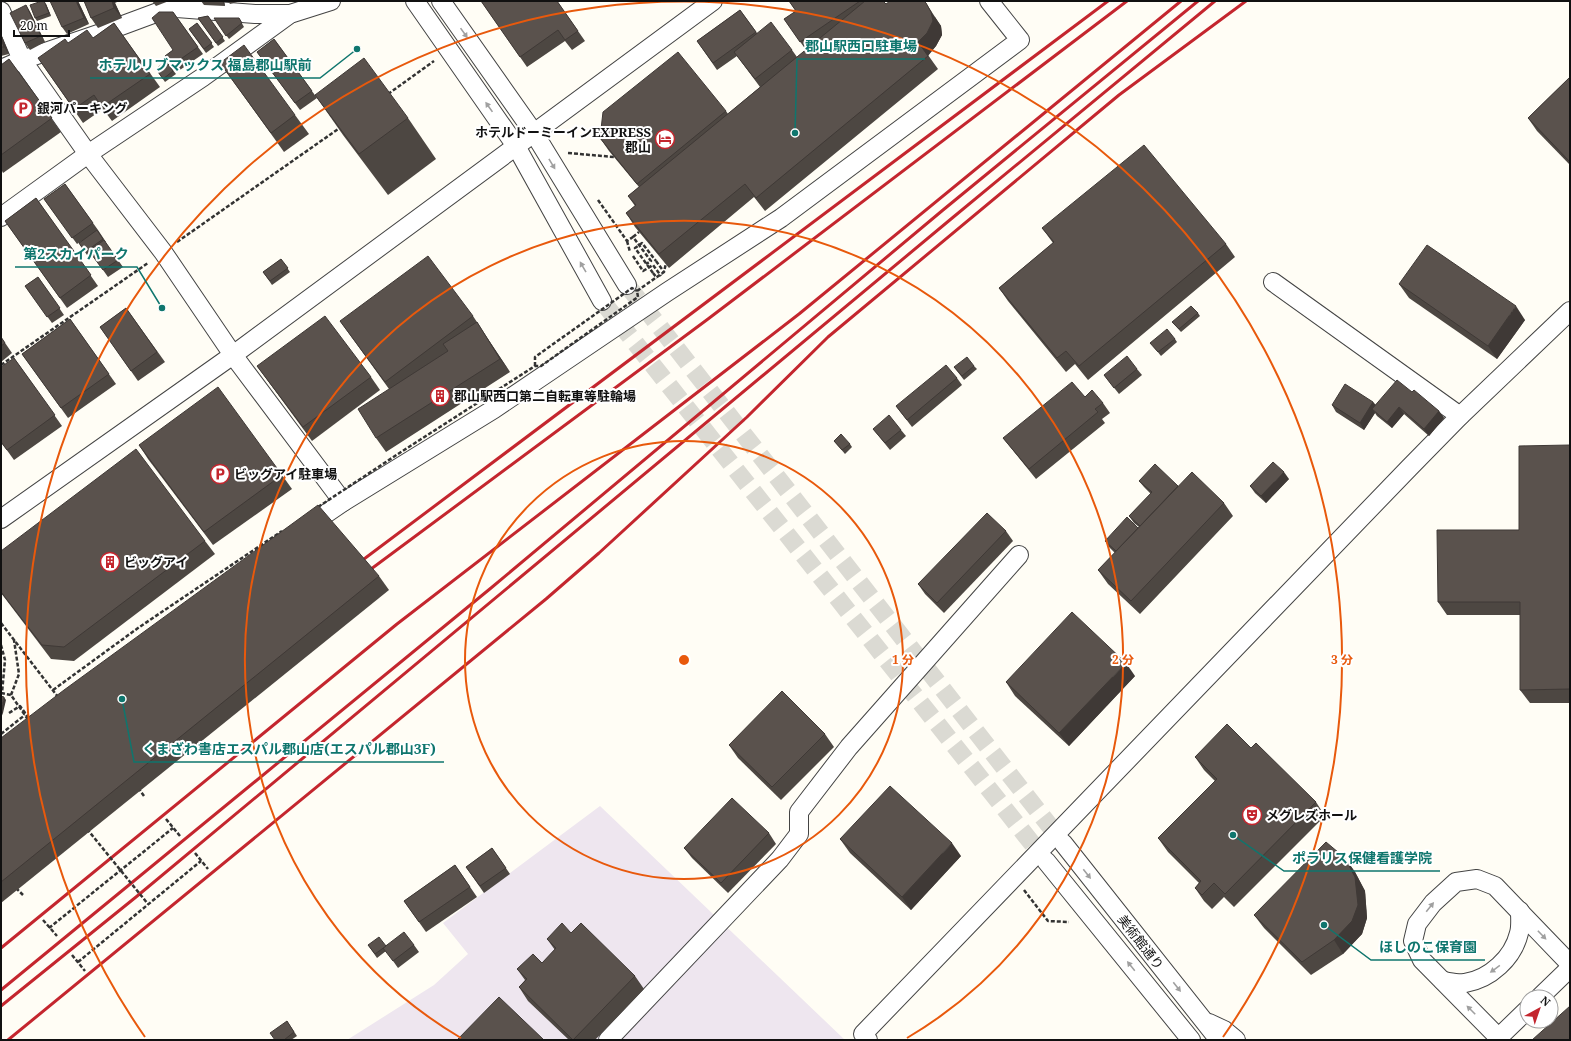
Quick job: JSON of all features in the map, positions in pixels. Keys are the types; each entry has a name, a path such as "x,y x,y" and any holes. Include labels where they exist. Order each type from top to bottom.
{"street":[{"path":"1,69 22,60 161,11 177,8 255,14 290,14 331,1"},
{"path":"415,1 516,146 602,301"},
{"path":"441,1 534,133 632,288"},
{"path":"1,519 233,355 713,1"},
{"path":"290,532 343,502 494,409 667,292 781,218 1020,40 989,1"},
{"path":"1,11 22,60 88,154 163,252 233,355 343,502"},
{"path":"1,217 88,154 203,77 290,14"},
{"path":"1272,282 1460,416"},
{"path":"868,1040 863,1034 1460,416 1570,310"},
{"path":"608,1040 780,859 799,834 799,812 849,747 1019,555"},
{"name":"美術館通り","path":"1063,844 1219,1040"},
{"name":"美術館通り","path":"1046,861 1190,1040"},
{"path":"1519,1018 1498,1039 1422,960 1413,941 1417,924 1433,903 1456,882 1477,879 1495,886 1570,964"},
{"path":"1443,981 1464,984 1481,979 1499,966 1514,949 1520,932 1520,911"},
{"path":"1548,989 1570,968"},
{"path":"1204,1022 1213,1024 1224,1030 1236,1040"}],"path":[{"path":"384,96 449,50"},
{"path":"1,365 345,124"},
{"path":"571,159 567,153 614,158"},
{"path":"596,197 627,241 630,252 644,271 653,265 663,279 659,282 667,292"},
{"path":"627,241 639,232"},
{"path":"633,237 651,261 646,264"},
{"path":"653,273 634,248 642,243 664,272"},
{"path":"664,272 666,263"},
{"path":"535,366 535,358 632,288 664,272"},
{"path":"314,510 535,366 541,366 638,297 632,288"},
{"path":"53,690 138,628 290,532"},
{"path":"1,623 60,699"},
{"path":"11,695 19,674 14,640"},
{"path":"1,645 5,660 2,693 11,695 30,722"},
{"path":"54,698 60,693"},
{"path":"18,706 9,713 20,706 29,718 24,723"},
{"path":"1,734 25,716"},
{"path":"133,794 139,790 144,796"},
{"path":"166,819 180,836"},
{"path":"84,825 148,904"},
{"path":"82,836 94,826"},
{"path":"49,928 173,828"},
{"path":"195,853 208,869"},
{"path":"78,962 201,860"},
{"path":"1014,877 1048,921 1069,922"},
{"path":"23,884 17,889 23,895"},
{"path":"43,920 56,936"},
{"path":"72,955 85,971"}],"shaded area":[{"path":"600,806 845,1040 347,1040 434,985 468,954 443,923"}],"building":[{"path":"44,1 49,13 35,18 30,5"},
{"path":"50,1 76,1 84,18 62,27"},
{"path":"84,1 112,1 114,8 91,18"},
{"path":"481,1 557,1 578,31 565,40 558,30 520,57"},
{"path":"789,1 860,1 800,42 784,19 796,11"},
{"path":"865,1 883,1 886,4 890,1 924,1 931,12 933,21 927,33 918,42 928,56 756,198 745,184 659,254 626,213 636,205 628,196"},
{"path":"26,5 41,36 25,43 10,13"},
{"path":"740,10 756,32 713,63 697,41"},
{"path":"159,12 173,12 198,47 172,65 165,56 173,50 152,18"},
{"path":"208,16 223,37 216,43 198,18"},
{"path":"214,18 239,18 242,23 226,36"},
{"path":"771,22 792,50 755,79 734,52"},
{"path":"114,23 150,74 102,107 94,95 74,109 38,58 65,39 68,43 87,30 93,38"},
{"path":"197,23 212,43 204,49 189,29"},
{"path":"1,39 4,47 1,47"},
{"path":"274,39 312,91 295,103 257,52"},
{"path":"244,45 295,115 271,133 220,63"},
{"name":"ホテルドーミーインEXPRESS 郡山","path":"678,52 726,111 637,184 600,138 603,112"},
{"path":"364,58 408,118 359,154 315,95"},
{"name":"銀河パーキング","path":"9,59 52,118 1,155 1,65"},
{"path":"166,61 173,71 163,79 156,69"},
{"path":"1570,77 1570,162 1528,118"},
{"path":"1144,145 1226,244 1079,366 1066,351 1057,358 999,288 1054,242 1042,228"},
{"path":"65,184 93,223 72,238 44,199"},
{"path":"36,198 91,275 60,298 5,221"},
{"path":"97,230 103,239 85,252 79,243"},
{"path":"104,240 118,260 103,270 89,251"},
{"path":"1427,245 1516,306 1488,346 1399,284"},
{"path":"428,256 473,316 385,382 340,321"},
{"path":"281,259 288,268 270,281 263,272"},
{"path":"38,277 60,308 47,317 25,286"},
{"path":"1191,306 1198,313 1179,329 1172,322"},
{"path":"126,308 157,352 131,371 100,327"},
{"path":"325,316 371,377 303,427 257,366"},
{"path":"70,319 109,374 61,408 22,354"},
{"path":"477,322 500,359 376,438 358,409 448,351 443,344"},
{"path":"1167,329 1175,339 1158,352 1150,343"},
{"path":"1,337 5,343 1,346"},
{"path":"1127,356 1137,369 1114,388 1104,375"},
{"path":"967,357 974,366 962,376 954,367"},
{"path":"14,358 55,415 7,450 1,442 1,367"},
{"path":"946,365 957,378 907,420 896,406"},
{"path":"1397,380 1412,392 1414,390 1439,411 1424,429 1399,407 1387,422 1372,409"},
{"path":"1072,382 1085,397 1092,390 1103,403 1095,409 1098,412 1029,469 1003,438"},
{"path":"1345,384 1373,402 1360,423 1332,405"},
{"name":"ビッグアイ駐車場","path":"218,387 282,475 204,532 139,445"},
{"path":"889,415 901,430 885,443 873,429"},
{"path":"841,434 850,444 842,450 834,441"},
{"path":"1570,445 1570,689 1520,690 1520,602 1438,602 1437,530 1519,530 1519,446"},
{"name":"ビッグアイ","path":"136,449 205,541 64,647 42,645 1,592 1,551"},
{"path":"1273,462 1284,472 1261,496 1250,486"},
{"path":"1155,464 1178,486 1140,526 1129,516 1152,492 1139,481"},
{"path":"1192,472 1224,503 1131,601 1098,570"},
{"path":"318,505 379,576 1,882 1,738 64,690"},
{"path":"987,513 1006,531 937,603 918,584"},
{"path":"1127,517 1138,528 1116,551 1105,541"},
{"path":"1072,612 1126,663 1059,733 1006,682"},
{"path":"782,691 825,734 772,787 729,745"},
{"path":"1,696 4,697 1,709"},
{"path":"1227,724 1251,748 1256,743 1316,802 1225,894 1214,883 1202,895 1195,888 1201,881 1158,838 1217,779 1195,757"},
{"path":"890,786 952,843 902,897 840,839"},
{"path":"732,798 769,833 721,883 684,848"},
{"path":"1326,842 1345,858 1355,877 1358,905 1352,921 1334,940 1302,962 1254,915"},
{"path":"492,848 506,868 480,886 466,867"},
{"path":"455,865 470,887 419,922 404,901"},
{"path":"562,923 571,933 581,923 635,976 573,1040 519,987 527,979 517,969 533,954 542,963 556,948 547,939"},
{"path":"404,932 414,945 393,961 383,948"},
{"path":"379,937 386,946 375,954 368,945"},
{"path":"499,997 544,1040 457,1040"},
{"path":"1570,1006 1570,1040 1532,1040 1544,1029 1559,1029 1559,1016"},
{"path":"287,1021 294,1032 284,1040 275,1040 270,1033"}],"tunnel":[{"path":"627,285 1063,843"},
{"path":"602,301 1046,861"}],"railway":[{"path":"356,565 1108,1"},
{"path":"363,575 708,319 1127,1"},
{"path":"1,948 397,624 799,314 1181,1"},
{"path":"1,990 491,588 943,210 1198,1"},
{"path":"1,1006 136,897 1215,1"},
{"path":"8,1040 546,599 599,553 747,417 828,337 1119,95 1246,1"}],"place":[{"name":"ホテルリブマックス 福島郡山駅前","path":"357,49"},
{"name":"銀河パーキング","path":"23,108"},
{"name":"郡山駅西口駐車場","path":"795,133"},
{"name":"ホテルドーミーインEXPRESS 郡山","path":"665,139"},
{"name":"第2スカイパーク","path":"162,308"},
{"name":"郡山駅西口第二自転車等駐輪場","path":"440,396"},
{"name":"ビッグアイ駐車場","path":"220,474"},
{"name":"ビッグアイ","path":"110,562"},
{"name":"くまざわ書店エスパル郡山店(エスパル郡山3F)","path":"122,699"},
{"name":"メグレズホール","path":"1252,815"},
{"name":"ポラリス保健看護学院","path":"1233,835"},
{"name":"ほしのこ保育園","path":"1324,925"}]}
